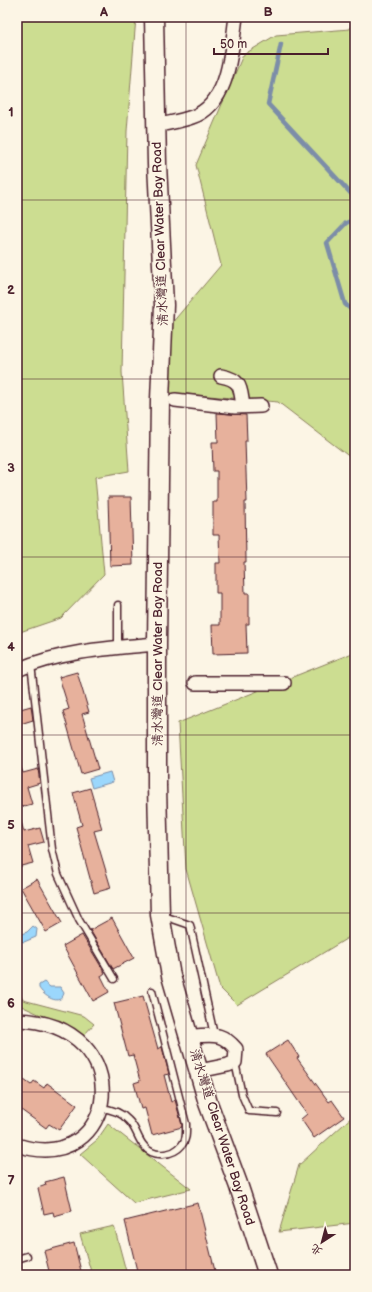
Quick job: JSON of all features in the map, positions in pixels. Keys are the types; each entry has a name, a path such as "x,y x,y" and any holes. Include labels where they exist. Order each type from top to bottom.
{"main road":[{"name":"清水灣道 Clear Water Bay Road","path":"154,17 156,126 164,305 160,400 157,644 157,786 160,915 171,976 208,1103 238,1184 268,1275"}],"street":[{"path":"156,126 193,117 208,108 218,94 226,78 236,17"},
{"path":"221,376 234,378 240,386 243,406"},
{"path":"175,400 243,406 261,406"},
{"path":"17,670 31,664 70,654 157,644"},
{"path":"195,683 284,683"},
{"path":"17,1020 33,1020 49,1024 81,1042 94,1057 102,1076 104,1096 99,1115 88,1132 72,1144 53,1150 33,1150 17,1145"},
{"path":"189,1036 214,1035 227,1039 236,1049 235,1062 228,1065 199,1071"}],"lane":[{"path":"118,605 118,648"},
{"path":"31,664 52,849 58,874 79,920 114,980"},
{"path":"160,915 190,925 214,1035"},
{"path":"100,1108 120,1113 128,1120 144,1147 153,1153 164,1155 174,1152 182,1145 186,1135 186,1124 152,991"},
{"path":"235,1062 242,1095 249,1111 277,1113"},
{"path":"17,1259 27,1256"}],"green space":[{"path":"17,17 136,17 127,131 122,372 129,471 95,477 104,574 61,618 17,633"},
{"path":"353,17 355,17 355,461 278,402 163,392 171,324 221,265 196,165 243,55 276,35 350,29"},
{"path":"355,652 355,949 351,936 237,1005 220,988 186,869 178,723"},
{"path":"17,989 23,1000 84,1016 94,1024 84,1035 17,1004"},
{"path":"355,1114 355,1223 279,1232 299,1165"},
{"path":"108,1124 191,1189 134,1203 80,1154 97,1140"},
{"path":"114,1226 127,1275 92,1275 80,1234"}],"water":[{"path":"110,772 113,782 92,788 89,778"},
{"path":"33,926 37,929 36,937 24,942 18,940 18,935 27,932"},
{"path":"44,982 50,987 60,987 64,993 59,1000 48,997 39,988 39,985"}],"building":[{"path":"217,413 246,415 247,441 245,441 247,502 245,502 246,562 244,562 245,593 249,593 249,624 246,624 247,653 213,654 212,625 220,625 220,593 216,593 216,563 220,563 219,535 213,535 213,502 217,502 217,471 213,471 212,442 218,442"},
{"path":"108,497 131,497 133,565 110,566"},
{"path":"77,672 89,712 82,714 98,769 81,774 63,711 69,709 59,677"},
{"path":"31,706 33,720 17,725 17,710"},
{"path":"20,765 23,773 38,769 40,783 27,787 32,804 17,808 17,766"},
{"path":"90,788 102,829 94,831 111,888 94,893 76,827 82,825 73,793"},
{"path":"20,818 24,832 40,828 44,842 28,846 33,863 17,867 17,819"},
{"path":"37,879 62,923 46,932 21,888"},
{"path":"112,918 134,958 113,969 90,930"},
{"path":"82,935 105,973 101,976 109,992 93,1001 63,946"},
{"path":"143,996 158,1049 162,1047 169,1074 164,1075 171,1102 175,1100 182,1125 182,1127 152,1135 145,1108 141,1109 134,1083 140,1081 133,1055 128,1056 114,1003"},
{"path":"288,1040 299,1057 297,1058 329,1102 332,1100 344,1117 314,1138 301,1119 307,1114 266,1054"},
{"path":"17,1075 31,1085 34,1081 44,1088 47,1083 77,1105 59,1130 49,1124 46,1128 17,1107"},
{"path":"64,1177 72,1211 54,1216 53,1212 44,1214 38,1188 46,1185 45,1182"},
{"path":"198,1203 216,1275 138,1275 125,1221"},
{"path":"74,1243 82,1275 50,1275 44,1251"}],"waterway":[{"path":"281,44 268,104 355,198"},
{"path":"355,219 346,223 327,243 345,304 355,313"}]}
